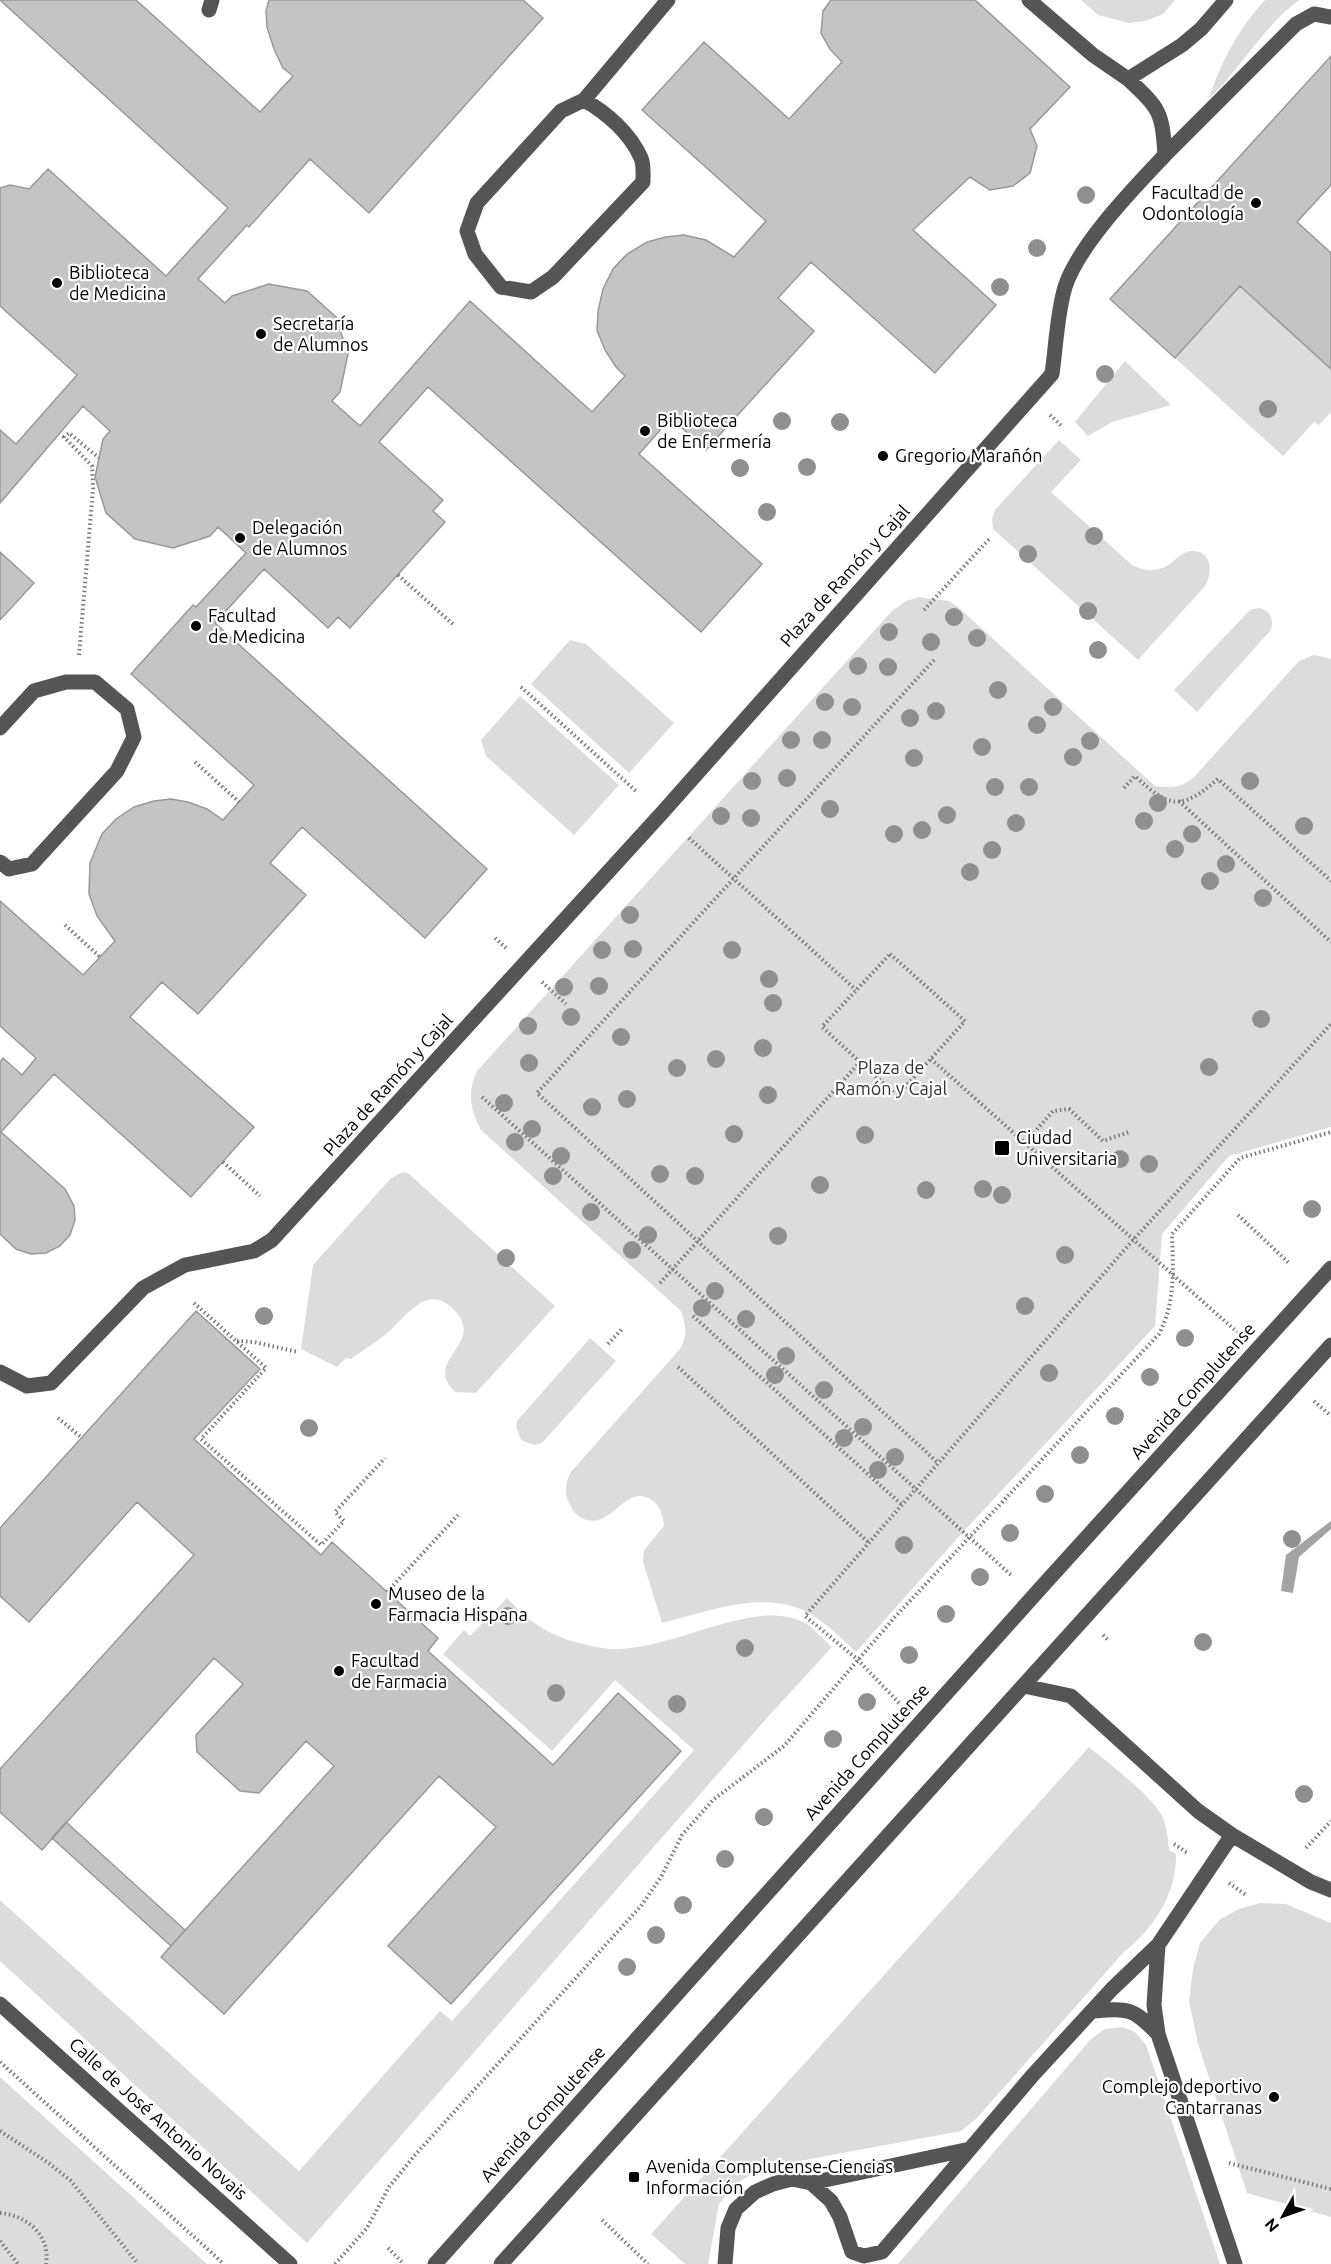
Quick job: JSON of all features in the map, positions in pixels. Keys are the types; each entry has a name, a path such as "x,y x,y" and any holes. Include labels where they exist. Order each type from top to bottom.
{"street":[{"path":"584,100 601,110 627,136 642,160 643,182 553,277 531,292 501,287 475,254 467,231 477,203 561,111 584,100 668,0"},
{"path":"1029,0 1093,55 1128,79 1150,99 1161,117 1165,155"},
{"path":"1128,79 1164,57 1201,29 1226,0"},
{"name":"Plaza de Ramón y Cajal","path":"0,1372 27,1386 51,1383 143,1288 184,1265 255,1251 272,1240 661,814 1052,374 1065,288 1077,259 1136,187 1296,24 1314,14 1331,17"},
{"path":"0,728 34,691 66,682 96,682 127,709 134,737 117,771 32,864 9,869 0,862"},
{"name":"Avenida Complutense","path":"435,2264 1052,1575 1331,1268"},
{"path":"501,2264 1331,1345"},
{"path":"1023,1686 1071,1696 1198,1811 1232,1835 1311,1882 1331,1890"},
{"path":"811,2183 831,2201 840,2217 852,2252 864,2256 882,2252 1032,2076 1112,1989 1158,1945 1232,1835"},
{"path":"1158,1945 1154,2005 1158,2034 1235,2264"},
{"name":"Calle de José Antonio Novais","path":"0,2004 290,2264"},
{"path":"1093,2011 1120,2008 1138,2014 1158,2034"},
{"path":"725,2264 728,2228 736,2209 755,2192 773,2184 792,2180 811,2183 970,2149"}],"path":[{"path":"79,655 93,489 92,466 64,437 69,433 99,458"},
{"path":"924,610 990,538"},
{"path":"398,574 455,626"},
{"path":"934,660 537,1093 937,1462"},
{"path":"521,687 637,792"},
{"path":"195,762 239,802"},
{"path":"1124,788 1135,776 1155,795 1166,801 1178,801 1192,798 1218,779 1331,881"},
{"path":"1178,801 1331,942"},
{"path":"688,838 856,990"},
{"path":"65,925 100,957"},
{"path":"890,954 965,1021 897,1096 822,1028 856,990 890,954"},
{"path":"899,1702 857,1659 805,1616 914,1488 1134,1239 1331,1023"},
{"path":"931,1059 1239,1333"},
{"path":"660,1283 860,1062"},
{"path":"482,1097 1011,1575"},
{"path":"1025,1143 1053,1111 1069,1109 1102,1141 1129,1132"},
{"path":"335,2264 367,2228 389,2187 415,2155 641,1906 662,1877 682,1835 713,1800 784,1746 857,1659 1159,1334 1168,1316 1173,1274 1172,1234 1240,1158 1331,1132"},
{"path":"223,1162 260,1196"},
{"path":"1239,1215 1289,1263"},
{"path":"194,1303 266,1368 201,1439 321,1545 344,1521 335,1512 386,1458"},
{"path":"693,1316 901,1504"},
{"path":"608,1344 622,1329"},
{"path":"236,1341 254,1342 298,1352"},
{"path":"678,1366 868,1542"},
{"path":"1309,1396 1331,1416"},
{"path":"58,1418 82,1438"},
{"path":"387,1592 458,1515"},
{"path":"1306,1849 1331,1821"},
{"path":"0,2062 224,2264"},
{"path":"0,2131 50,2164 70,2181 138,2264"},
{"path":"1228,2163 1331,2189"},
{"path":"0,2213 11,2214 26,2220 37,2230 45,2243 46,2264"},
{"path":"602,2220 648,2264"},
{"path":"0,2241 18,2264"},
{"path":"388,2247 404,2264"}],"green space":[{"path":"1081,0 1175,0 1163,14 1145,21 1129,23 1098,15"},
{"path":"1265,0 1299,0 1263,35 1208,100 1231,47"},
{"path":"1240,286 1331,369 1331,412 1319,425 1314,422 1283,456 1175,358"},
{"path":"1125,361 1171,405 1112,422 1088,436 1075,422"},
{"path":"1059,440 1081,460 1051,492 1132,565 1145,570 1164,568 1183,554 1192,551 1204,554 1209,563 1208,581 1205,586 1138,660 993,529 992,519 995,510"},
{"name":"Plaza de Ramón y Cajal","path":"919,597 948,601 958,607 1155,786 1177,786 1195,776 1299,661 1314,655 1331,659 1331,1127 1229,1156 1162,1234 1155,1326 963,1532 856,1652 814,1616 796,1607 778,1603 739,1604 662,1623 643,1562 644,1550 664,1526 658,1506 643,1496 634,1497 602,1519 593,1521 582,1518 574,1511 568,1501 566,1489 570,1473 680,1349 685,1330 681,1311 481,1130 472,1108 471,1093 474,1078 477,1071 892,611 906,601"},
{"path":"1259,608 1270,616 1271,630 1197,712 1174,690 1250,610"},
{"path":"570,640 586,644 674,723 629,773 531,684"},
{"path":"520,696 619,785 574,835 486,756 481,740"},
{"path":"403,1172 408,1173 555,1306 476,1393 455,1392 447,1381 445,1370 460,1343 463,1323 445,1302 435,1299 426,1300 417,1305 385,1335 351,1359 346,1358 337,1367 301,1349 313,1265 391,1178"},
{"path":"590,1338 616,1361 542,1443 534,1445 521,1440 516,1427 517,1421"},
{"path":"507,1598 542,1628 574,1642 603,1648 634,1648 738,1620 772,1616 789,1617 805,1623 832,1647 765,1720 307,2243 0,1961 0,1900 299,2171 440,2011 452,2021 694,1750 615,1680 552,1751 443,1654 464,1630 470,1636"},
{"path":"1089,1747 1141,1791 1163,1818 1169,1850 1176,1854 1175,1869 1168,1897 1153,1922 976,2119 961,2131 783,2164 753,2173 736,2184 719,2204 708,2264 685,2264 651,2234"},
{"name":"Complejo deportivo Cantarranas","path":"1260,1903 1286,1904 1331,1923 1331,2217 1247,2193 1198,2044 1189,2001 1193,1969 1200,1943 1219,1920 1239,1909"},
{"path":"1122,2027 1135,2032 1146,2045 1220,2264 898,2264 1091,2039 1105,2029"},
{"path":"0,2077 207,2264 0,2264"}],"shaded area":[{"path":"1331,1521 1331,1529 1299,1557 1293,1593 1281,1591 1286,1555"}],"building":[{"name":"Facultad de Medicina","path":"0,0 136,0 260,112 293,76 283,68 267,27 266,11 269,0 523,0 543,18 369,213 310,159 249,227 247,225 198,279 225,303 232,296 269,284 307,291 336,317 348,354 340,392 332,401 360,426 470,301 592,412 625,376 605,350 597,330 603,289 613,269 627,254 647,242 684,235 706,240 734,257 766,221 642,110 704,42 789,119 842,62 830,49 821,33 823,11 831,0 975,0 1070,87 1030,129 1037,146 1030,173 1013,186 990,190 970,177 913,230 996,305 935,373 811,262 778,298 814,331 706,450 671,418 639,454 762,564 701,632 428,387 379,442 443,500 433,511 445,522 350,628 338,617 328,628 264,569 215,623 487,869 425,938 302,827 270,863 306,895 198,1014 162,982 130,1017 254,1127 191,1197 54,1074 1,1132 65,1189 74,1206 75,1220 70,1235 60,1246 46,1253 31,1254 16,1249 0,1234 0,1062 3,1058 22,1075 36,1058 0,1026 0,901 83,975 115,941 97,916 89,894 90,863 102,834 116,819 134,807 171,799 207,809 223,820 254,785 131,674 193,605 196,607 246,553 218,527 210,536 173,548 135,539 106,513 95,477 103,439 110,431 83,406 0,503 0,430 16,444 77,375 0,306 0,188 10,185 29,189 48,169 166,276 228,208"},
{"name":"Facultad de Odontología","path":"1331,56 1331,185 1297,222 1331,253 1331,369 1240,286 1175,358 1110,299"},
{"path":"0,552 34,583 0,620"},
{"name":"Facultad de Farmacia","path":"196,1311 260,1369 194,1439 321,1555 332,1542 438,1638 428,1651 553,1765 618,1693 681,1751 451,2004 388,1946 496,1827 439,1776 224,2014 161,1957 334,1766 306,1741 259,1793 240,1791 197,1752 196,1735 243,1684 214,1658 42,1850 0,1812 0,1769 194,1555 137,1502 29,1622 0,1596 0,1528"},
{"path":"66,1822 185,1930 171,1946 52,1838"}],"place":[{"name":"Facultad de Odontología","path":"1256,203"},
{"name":"Biblioteca de Medicina","path":"57,283"},
{"name":"Secretaría de Alumnos","path":"261,334"},
{"name":"Biblioteca de Enfermería","path":"645,431"},
{"name":"Gregorio Marañón","path":"883,456"},
{"name":"Delegación de Alumnos","path":"240,538"},
{"name":"Facultad de Medicina","path":"196,626"},
{"name":"Ciudad Universitaria","path":"1002,1148"},
{"name":"Museo de la Farmacia Hispana","path":"376,1604"},
{"name":"Facultad de Farmacia","path":"339,1671"},
{"name":"Complejo deportivo Cantarranas","path":"1274,2097"},
{"name":"Avenida Complutense-Ciencias Información","path":"634,2177"}]}
